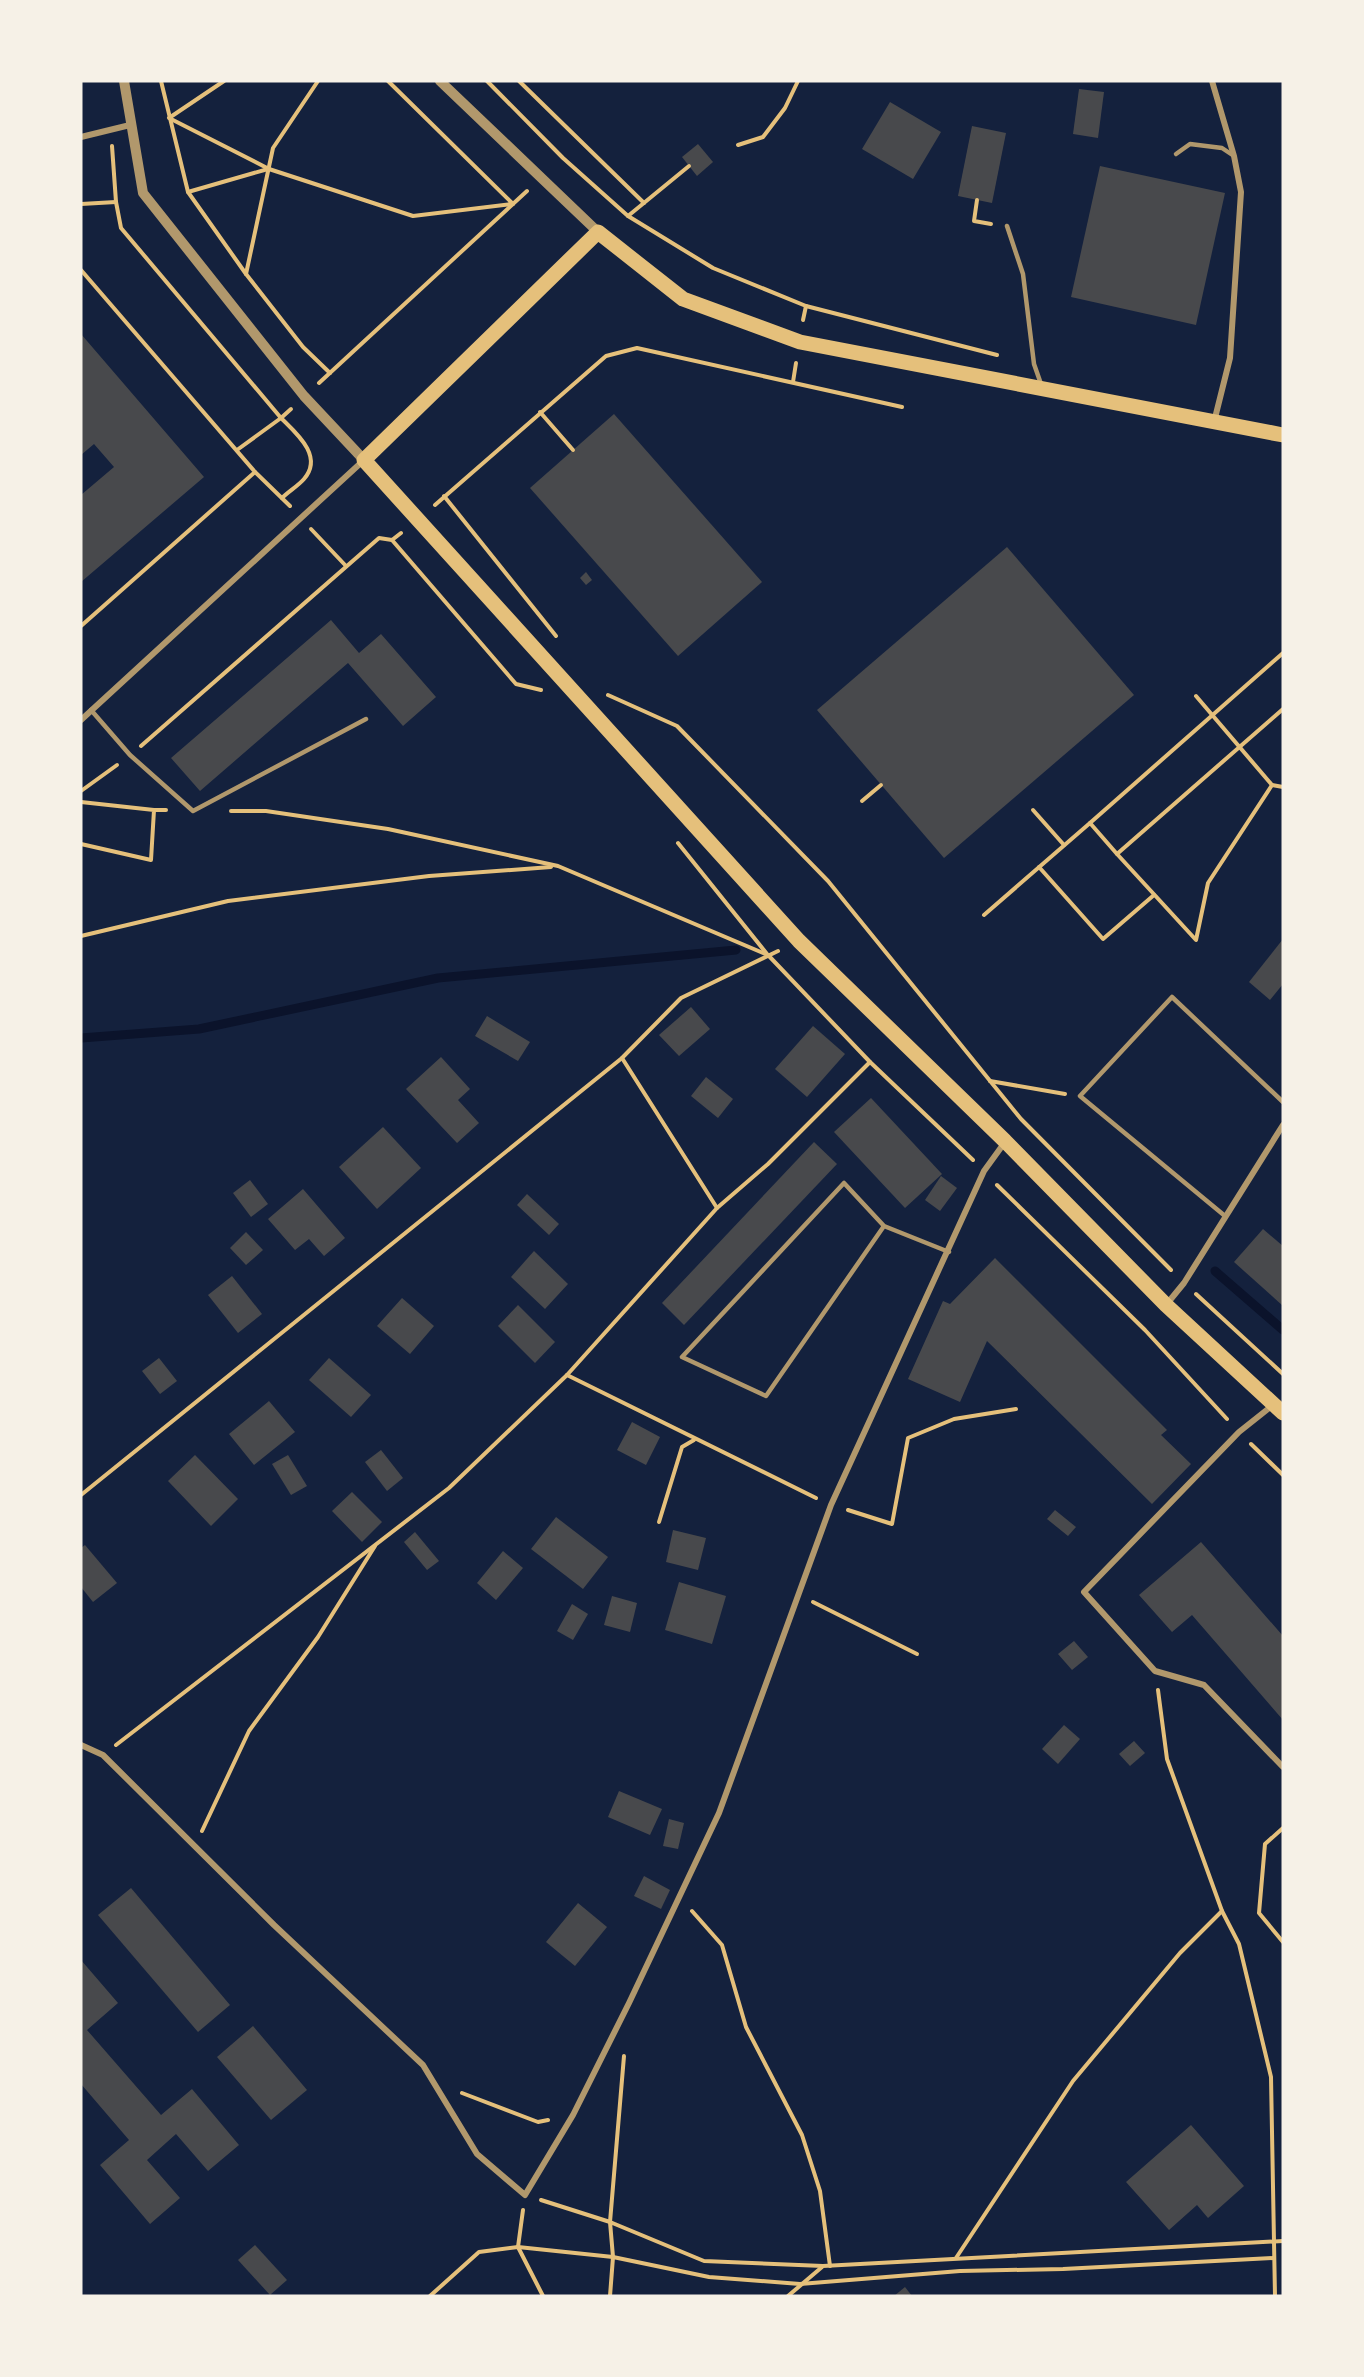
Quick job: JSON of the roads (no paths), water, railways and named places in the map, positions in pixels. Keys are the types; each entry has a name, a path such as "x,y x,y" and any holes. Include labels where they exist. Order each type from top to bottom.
{"main road":[{"path":"1278,1408 1166,1305 1005,1141 799,941 364,460 598,232 683,300 800,342 1283,435"}],"street":[{"path":"81,720 364,460 304,396 143,193 124,81"},
{"path":"440,81 598,232"},
{"path":"1212,81 1234,156 1241,192 1230,358 1214,423"},
{"path":"81,137 130,125"},
{"path":"1166,1305 1184,1283 1283,1125"},
{"path":"81,1745 103,1755 274,1925 423,2065 477,2154 525,2195 573,2115 719,1813 831,1505 949,1252 984,1171 1005,1141"},
{"path":"1278,1408 1239,1432 1084,1592 1155,1671 1204,1685 1283,1767"}],"lane":[{"path":"1176,154 1190,144 1222,148 1234,156"},
{"path":"1006,226 1023,274 1034,364 1043,390"},
{"path":"91,710 130,756 193,811 366,719"},
{"path":"1225,1216 1080,1096 1172,997 1283,1102"},
{"path":"884,1226 766,1396 682,1358 844,1183 884,1226 949,1252"}],"waterway":[{"path":"81,1038 199,1029 438,978 736,950"},
{"path":"1215,1271 1283,1330"}]}
